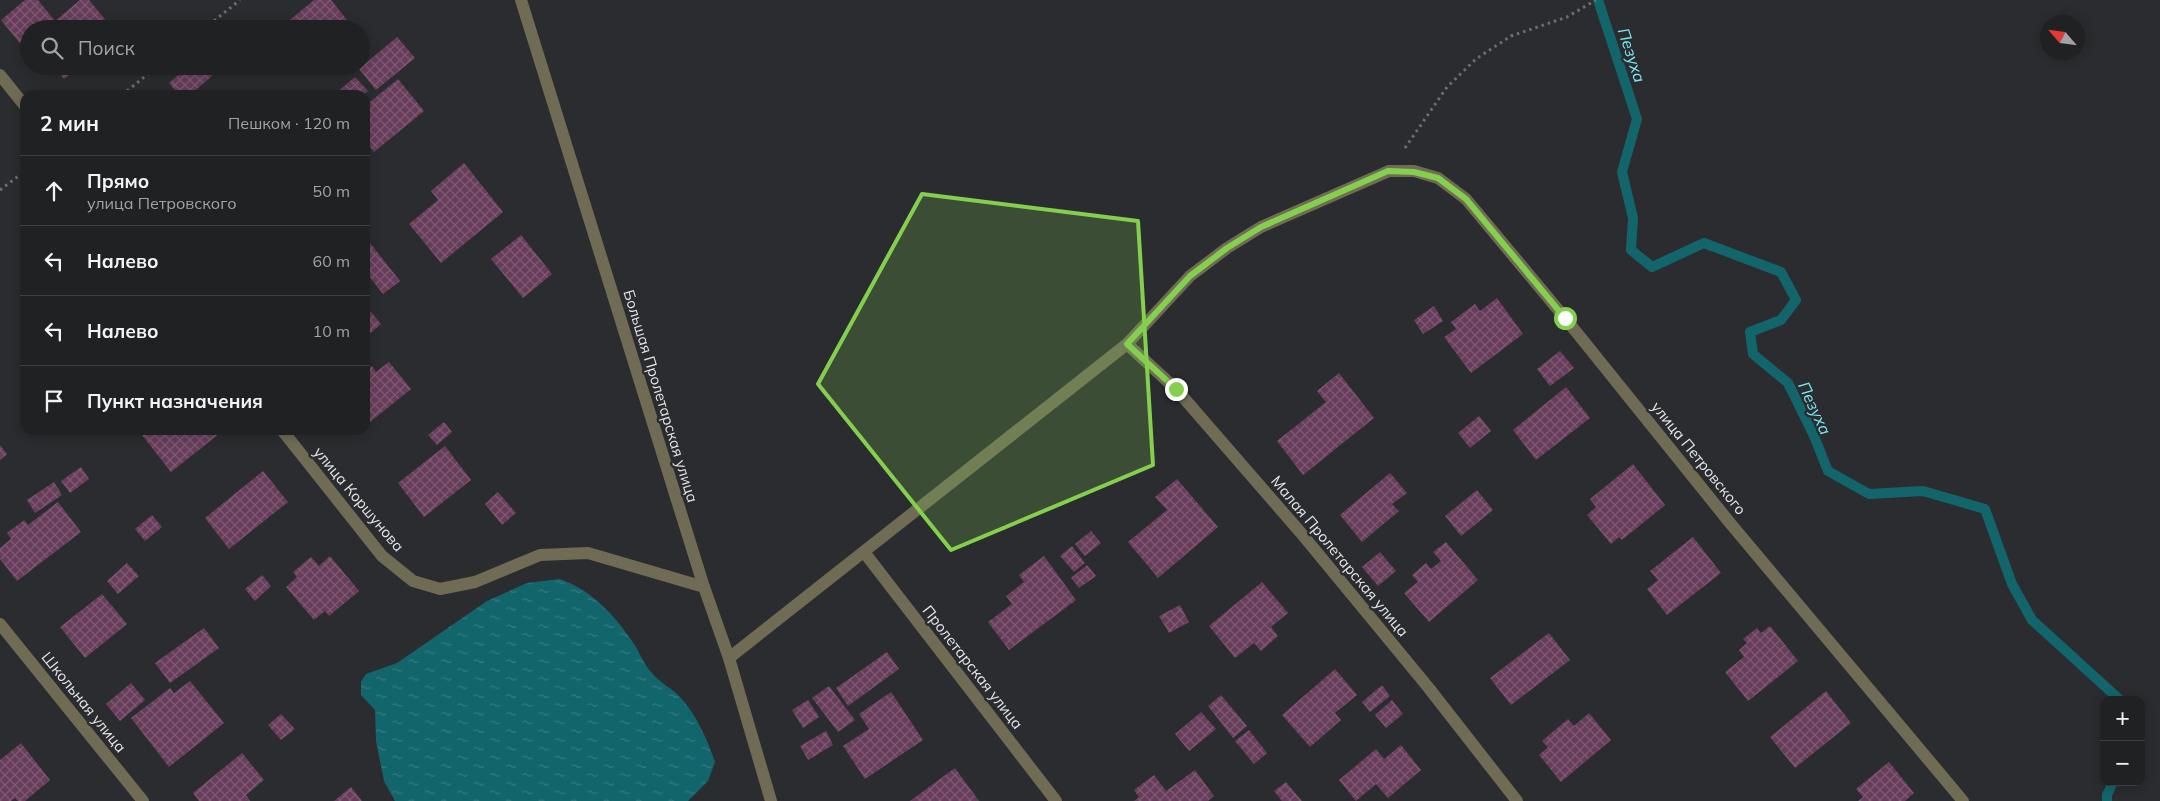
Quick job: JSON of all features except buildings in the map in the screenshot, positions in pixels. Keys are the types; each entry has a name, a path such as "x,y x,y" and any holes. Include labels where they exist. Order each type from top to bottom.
{"street":[{"name":"Большая Пролетарская улица","path":"522,0 704,587 729,658 771,801"},
{"path":"0,75 20,100"},
{"path":"729,658 1127,344 1190,276 1227,248 1261,227 1388,171"},
{"name":"улица Петровского","path":"1388,171 1414,172 1438,178 1466,199 1565,318 1730,523 1963,801"},
{"name":"Малая Пролетарская улица","path":"1127,344 1176,389 1301,533 1428,687 1516,801"},
{"name":"улица Коршунова","path":"286,435 382,556 412,581 440,589 475,582 540,555 588,553 704,587"},
{"name":"Пролетарская улица","path":"864,552 1056,801"},
{"name":"Школьная улица","path":"0,624 143,801"}],"path":[{"path":"215,20 240,0"},
{"path":"1388,171 1447,87 1476,59 1511,36 1567,17 1596,0"},
{"path":"128,90 147,75"},
{"path":"0,190 20,175"}],"highlighted area":[{"path":"922,194 1138,221 1153,465 951,550 818,384"}],"water":[{"path":"560,579 584,591 613,616 629,636 645,664 658,679 678,695 696,718 705,735 715,762 708,781 688,801 395,801 384,781 376,741 375,710 361,695 361,682 366,674 397,663 487,601 527,583"}],"waterway":[{"name":"Пезуха","path":"1598,0 1637,119 1622,172 1633,218 1631,250 1652,267 1704,243 1781,272 1796,300 1781,320 1750,332 1753,354 1788,383 1814,436 1828,471 1869,494 1923,491 1985,509 2012,584 2032,620 2116,696"},
{"name":"Пезуха","path":"2107,801 2107,795 2111,786"}],"route":[{"path":"1176,389 1127,344 1190,276 1227,248 1261,227 1388,171 1414,172 1438,178 1466,199 1565,318"}]}
